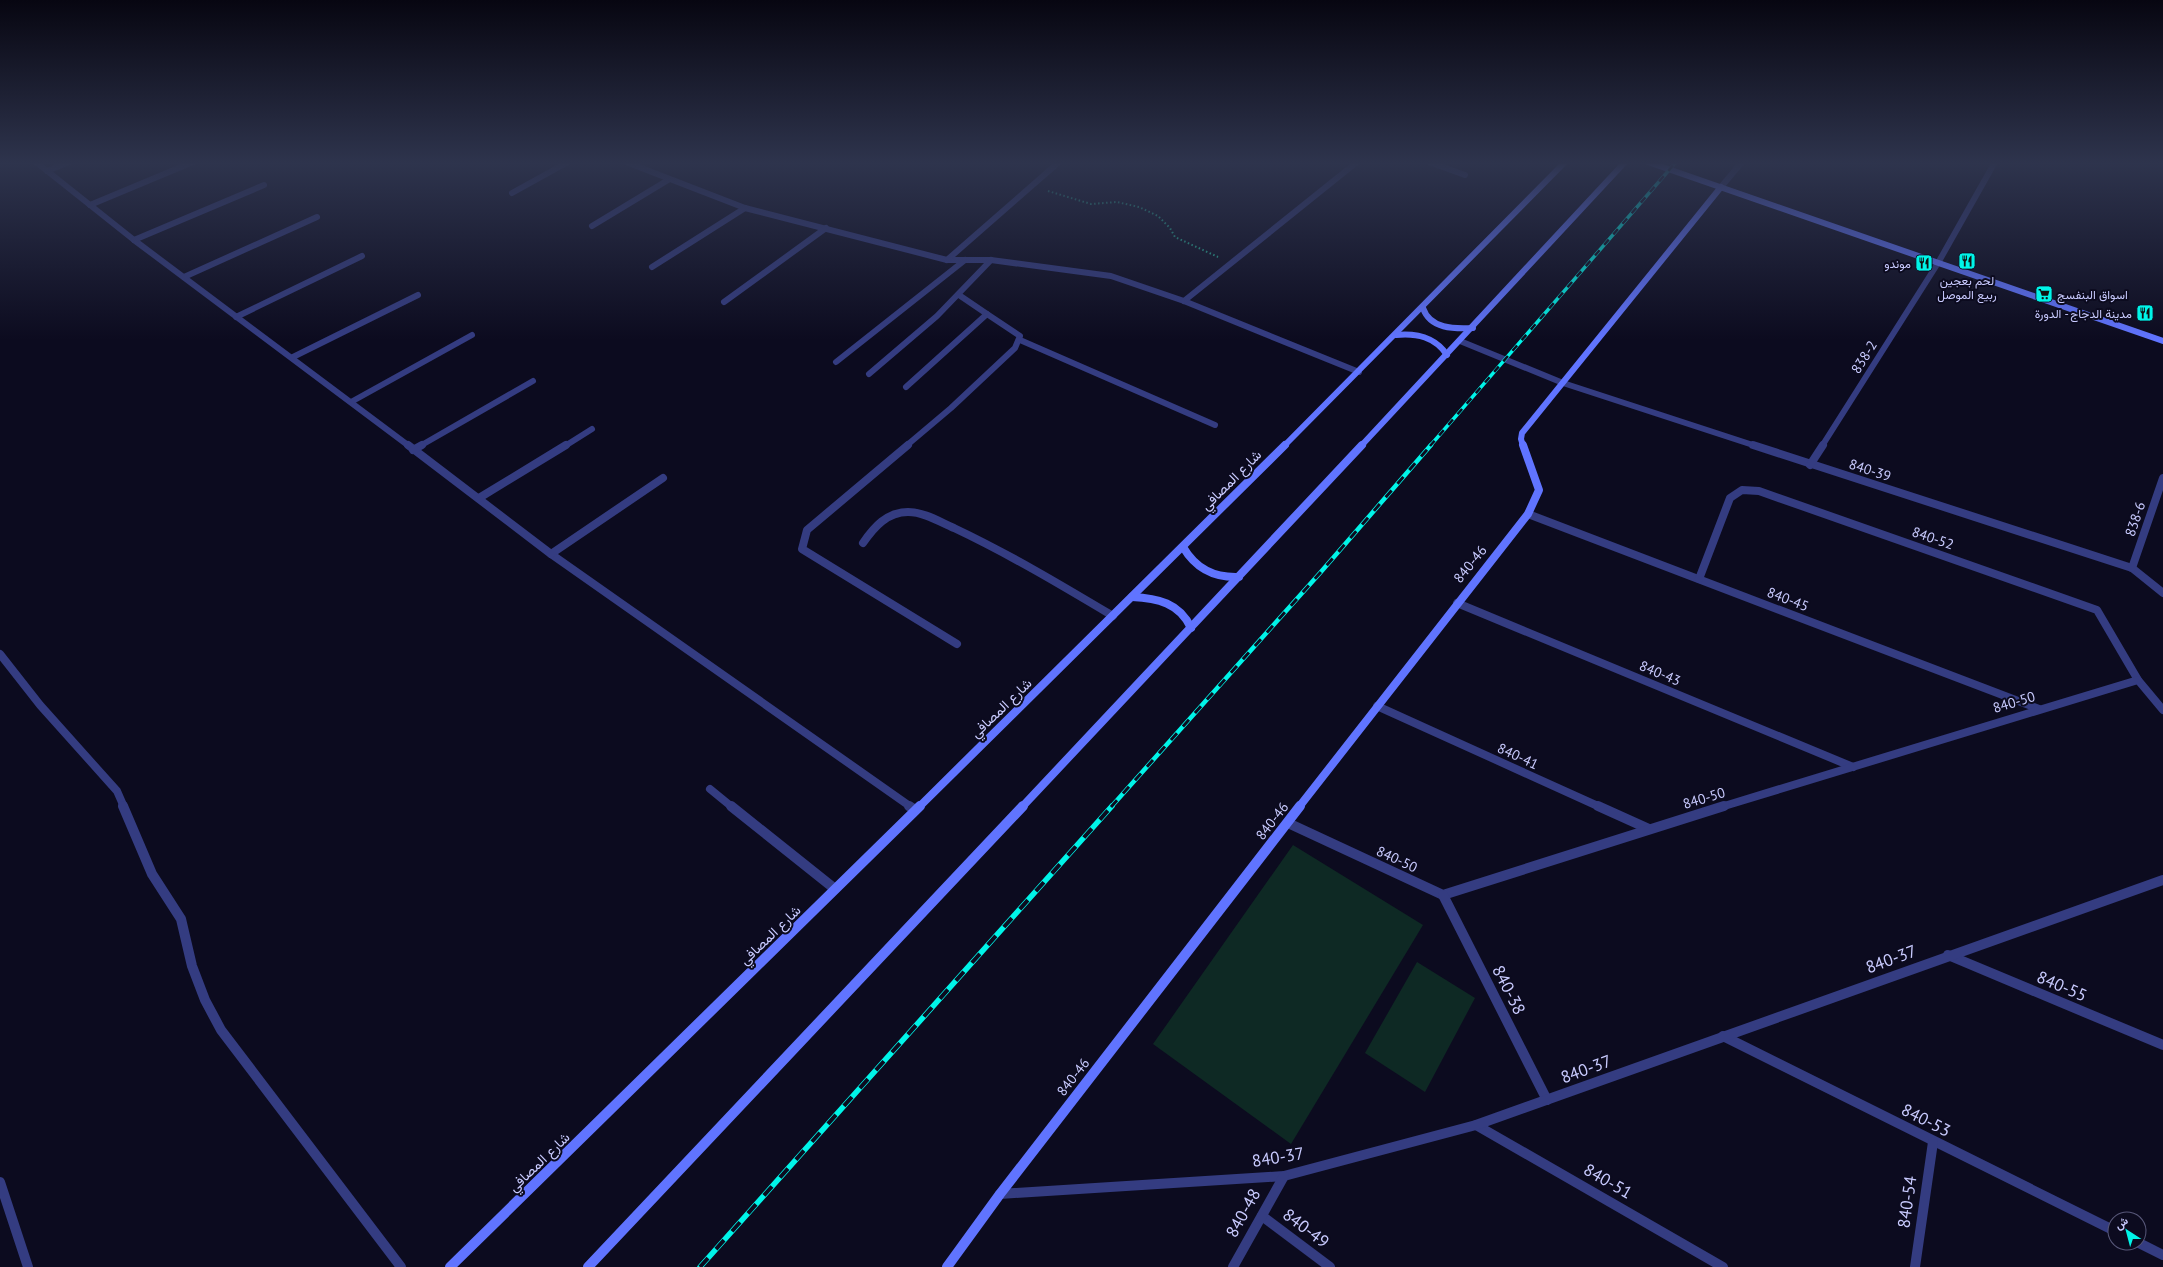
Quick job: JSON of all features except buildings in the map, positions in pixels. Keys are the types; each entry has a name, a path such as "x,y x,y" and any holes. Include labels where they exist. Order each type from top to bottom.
{"main road":[{"name":"شارع المصافي","path":"450,1267 1183,547 1423,308 1507,221"},
{"path":"588,1267 1240,577 1571,221"},
{"path":"1563,383 1693,221"},
{"path":"1818,221 2163,341"},
{"path":"1423,308 1426,316 1443,326 1459,329 1473,328"},
{"path":"1395,335 1408,333 1424,337 1443,347 1447,355"},
{"name":"840-46","path":"947,1267 1000,1194 1377,706 1528,514 1539,490 1521,440 1522,433 1563,383"},
{"path":"1183,547 1188,557 1196,565 1207,572 1220,576 1240,577"},
{"path":"1132,597 1147,597 1173,605 1183,613 1191,628"}],"street":[{"path":"111,221 236,317 293,357 551,554 722,672 915,810"},
{"path":"134,240 178,221"},
{"path":"184,277 308,221"},
{"path":"592,226 600,221"},
{"path":"652,267 724,221"},
{"path":"798,221 947,260 991,260 1111,276 1184,301 1359,372"},
{"path":"947,260 991,221"},
{"path":"1184,301 1283,221"},
{"name":"838-2","path":"1810,465 1938,263 1962,221"},
{"path":"724,302 826,228"},
{"path":"236,317 362,256"},
{"path":"836,362 965,260"},
{"path":"869,374 959,295 991,260"},
{"path":"293,357 418,295"},
{"path":"959,295 1020,336 1020,340 1215,425"},
{"path":"906,387 987,314"},
{"path":"351,402 472,335"},
{"path":"957,644 802,549 804,538 807,530 951,408 1015,348 1020,340"},
{"name":"840-39","path":"1460,341 1563,383 1810,465 2132,568 2163,592"},
{"path":"413,450 533,381"},
{"path":"479,498 592,429"},
{"path":"551,554 663,478"},
{"name":"838-6","path":"2132,568 2163,478"},
{"name":"840-52","path":"1699,579 1730,498 1742,490 1759,491 2097,610 2138,680 2163,710"},
{"path":"863,543 872,529 881,521 894,515 909,512 922,514 976,538 1034,569 1113,616"},
{"name":"840-45","path":"1528,514 2039,709"},
{"name":"840-43","path":"1457,603 1853,767"},
{"path":"0,654 40,705 117,791 152,874 181,919 192,966 205,1000 221,1030 401,1267"},
{"name":"840-50","path":"1288,823 1443,895 2039,709 2138,680"},
{"name":"840-41","path":"1377,706 1649,830"},
{"path":"710,789 835,890"},
{"name":"840-37","path":"1000,1194 1284,1176 1476,1125 2163,880"},
{"name":"840-38","path":"1443,895 1547,1100"},
{"name":"840-55","path":"1948,956 2163,1045"},
{"name":"840-53","path":"1723,1036 1932,1142 2107,1227"},
{"name":"840-51","path":"1476,1125 1723,1267"},
{"name":"840-54","path":"1915,1267 1932,1142"},
{"name":"840-48","path":"1233,1267 1284,1176"},
{"path":"0,1182 28,1267"},
{"name":"840-49","path":"1262,1216 1330,1267"},
{"path":"2147,1247 2163,1255"}],"path":[{"path":"1163,221 1170,228 1175,237 1230,263"}],"green space":[{"path":"1293,845 1423,925 1291,1144 1153,1044"},
{"path":"1417,962 1475,998 1425,1092 1365,1053"}],"railway":[{"path":"1430,446 1625,221"},
{"path":"1111,807 1320,573 1431,445"},
{"path":"700,1267 1112,806"}],"place":[{"name":"لحم بعجين ربيع الموصل","path":"1967,261"},
{"name":"موندو","path":"1924,263"},
{"name":"اسواق البنفسج","path":"2044,294"},
{"name":"مدينة الدجاج - الدورة","path":"2145,313"}]}
